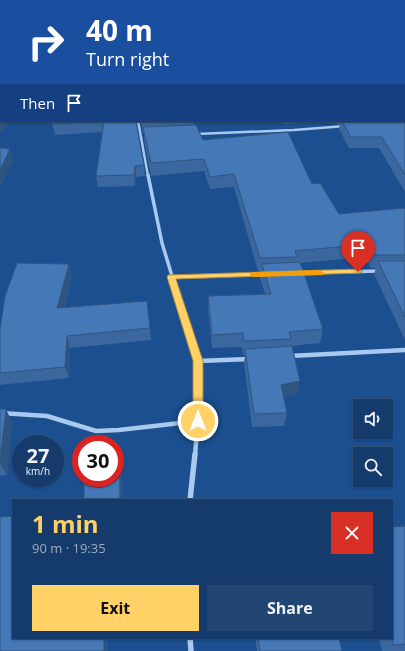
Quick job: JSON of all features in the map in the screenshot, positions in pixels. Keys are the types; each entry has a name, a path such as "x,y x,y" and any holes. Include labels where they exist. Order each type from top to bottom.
{"street":[{"path":"138,122 162,243 171,277 198,361 198,421 190,499"},
{"path":"194,134 349,126"},
{"path":"140,136 148,136"},
{"path":"296,273 382,271"},
{"path":"171,277 272,274"},
{"path":"286,357 405,350"},
{"path":"198,361 254,358"},
{"path":"0,414 47,416 96,431 119,430 198,421"},
{"path":"190,639 191,651"}],"building":[{"path":"53,122 87,122 52,124"},
{"path":"104,122 136,122 144,165 135,166 134,175 96,176"},
{"path":"343,122 405,122 405,175 382,137 351,137"},
{"path":"196,125 203,140 288,132 312,184 320,183 339,214 405,209 405,255 375,255 369,244 295,251 297,257 260,258 234,174 210,177 204,159 151,163 143,127"},
{"path":"0,148 10,149 0,170"},
{"path":"378,261 405,261 405,317"},
{"path":"300,262 323,329 289,332 291,339 244,341 243,333 212,335 208,296 271,294 262,264"},
{"path":"17,263 69,264 57,308 147,301 150,328 67,336 65,367 0,373 0,329 5,296"},
{"path":"292,346 300,381 281,385 287,413 254,414 245,349"},
{"path":"0,409 6,409 0,462"},
{"path":"84,487 120,487 120,498 84,499"},
{"path":"12,516 12,639 104,639 104,651 0,651 0,517"},
{"path":"405,526 405,644 393,645 392,639 393,527"},
{"path":"258,639 339,639 342,651 260,651"}],"slow traffic":[{"path":"253,274 320,273"}],"route":[{"path":"198,421 198,361 171,277 358,272"}]}
